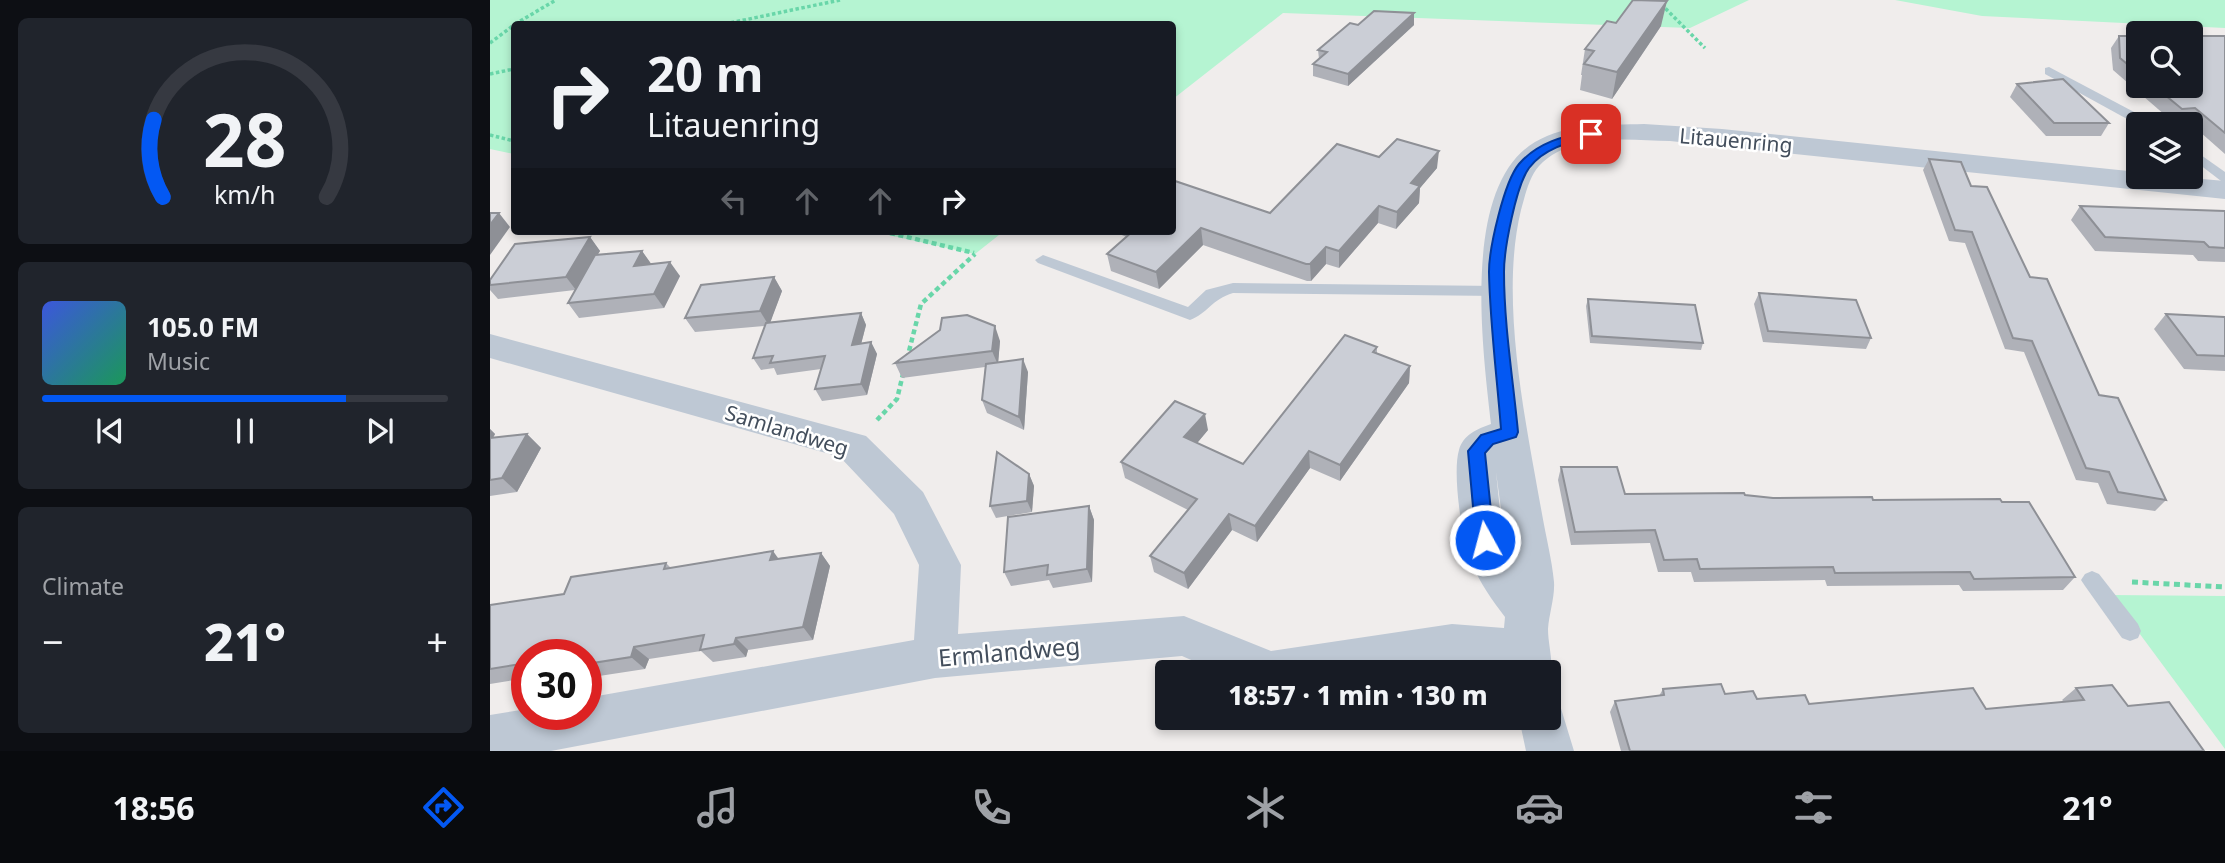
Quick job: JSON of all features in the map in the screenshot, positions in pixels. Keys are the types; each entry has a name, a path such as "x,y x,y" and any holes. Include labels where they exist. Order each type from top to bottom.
{"street":[{"name":"Litauenring","path":"1527,645 1533,585 1510,432 1496,270 1513,188 1524,167 1542,150 1564,139 1591,134 1670,134 1842,149 2225,191"},
{"name":"Samlandweg","path":"490,346 853,446 909,503 940,565 935,657"},
{"name":"Ermlandweg","path":"490,739 935,657 1184,635 1270,672 1452,644 1527,645"},
{"path":"1545,730 1550,751"}],"lane":[{"path":"2049,71 2126,113"},
{"path":"2203,160 2225,180"},
{"path":"1043,260 1190,314 1212,295 1233,288 1335,291 1498,290"},
{"path":"2092,580 2130,631"}],"path":[{"path":"522,21 556,0"},
{"path":"739,21 840,0"},
{"path":"1657,0 1705,48"},
{"path":"490,43 511,28"},
{"path":"490,74 511,70"},
{"path":"490,135 511,140"},
{"path":"853,446 897,399 921,304 975,254 898,235"},
{"path":"2092,580 2225,587"}],"green space":[{"path":"490,0 1749,0 1690,28 1283,13 1176,97 1176,21 511,21 511,153 490,149"},
{"path":"1895,0 2225,0 2225,28 2203,27 2203,21 2126,21 2126,23 1982,16"},
{"path":"888,235 999,235 975,254"},
{"path":"2111,595 2225,596 2225,749"}],"building":[{"path":"1633,0 1667,1 1617,72 1584,64 1594,51 1585,49 1607,21 1616,23"},
{"path":"1374,11 1414,13 1348,74 1313,64 1327,52 1318,50 1350,23 1358,25"},
{"path":"2119,36 2126,36 2126,63 2120,58"},
{"path":"2203,36 2225,36 2225,133 2203,112 2195,108 2182,109 2169,98 2203,98"},
{"path":"2063,79 2109,123 2054,123 2017,84"},
{"path":"1397,139 1439,151 1411,183 1420,186 1397,212 1379,206 1339,251 1326,247 1310,264 1201,228 1156,272 1107,254 1128,235 1176,235 1176,181 1270,213 1337,144 1379,157"},
{"path":"1929,159 1961,162 1971,186 1987,187 2030,277 2047,279 2099,395 2118,398 2166,500 2118,492 2109,472 2086,468 2032,341 2013,338 1972,232 1955,230"},
{"path":"2080,206 2225,211 2225,248 2209,247 2204,242 2105,237"},
{"path":"490,213 499,213 490,225"},
{"path":"590,237 566,277 490,285 490,280 515,244"},
{"path":"642,251 634,266 670,262 654,294 568,303 595,255"},
{"path":"774,277 760,311 685,318 701,285"},
{"path":"1759,293 1856,300 1871,338 1768,331"},
{"path":"1588,299 1695,305 1703,343 1592,336"},
{"path":"861,313 852,345 871,342 861,384 815,389 825,356 770,363 773,356 753,358 766,323"},
{"path":"2166,314 2225,317 2225,356 2197,355"},
{"path":"967,315 995,326 992,351 895,363 940,330 942,318"},
{"path":"1345,335 1377,347 1373,352 1410,366 1340,465 1309,451 1255,526 1229,514 1184,573 1150,556 1197,499 1121,462 1175,401 1205,414 1184,437 1243,464"},
{"path":"1023,359 1019,417 982,400 986,364"},
{"path":"527,434 502,478 490,480 490,438"},
{"path":"997,452 1029,474 1027,501 990,506"},
{"path":"1561,467 1617,467 1625,494 1744,493 1773,498 2000,499 2002,502 2029,502 2075,577 1974,579 1970,572 1835,573 1833,567 1700,569 1697,559 1664,560 1655,530 1575,532"},
{"path":"1089,506 1087,569 1047,575 1048,565 1004,572 1008,517"},
{"path":"773,551 770,560 821,553 803,627 736,638 734,644 700,650 704,635 634,647 631,657 602,662 602,639 511,639 511,666 490,669 490,605 564,594 571,577 666,563 664,569"},
{"path":"1721,684 1725,694 1753,691 1757,699 1805,695 1809,704 1973,688 1986,709 2084,700 2076,688 2112,685 2128,706 2169,702 2204,751 1630,751 1615,701 1664,695 1663,689"}],"route":[{"path":"1485,540 1476,471 1477,451 1487,440 1510,432 1496,270 1513,188 1524,167 1542,150 1564,139 1591,134"}]}
